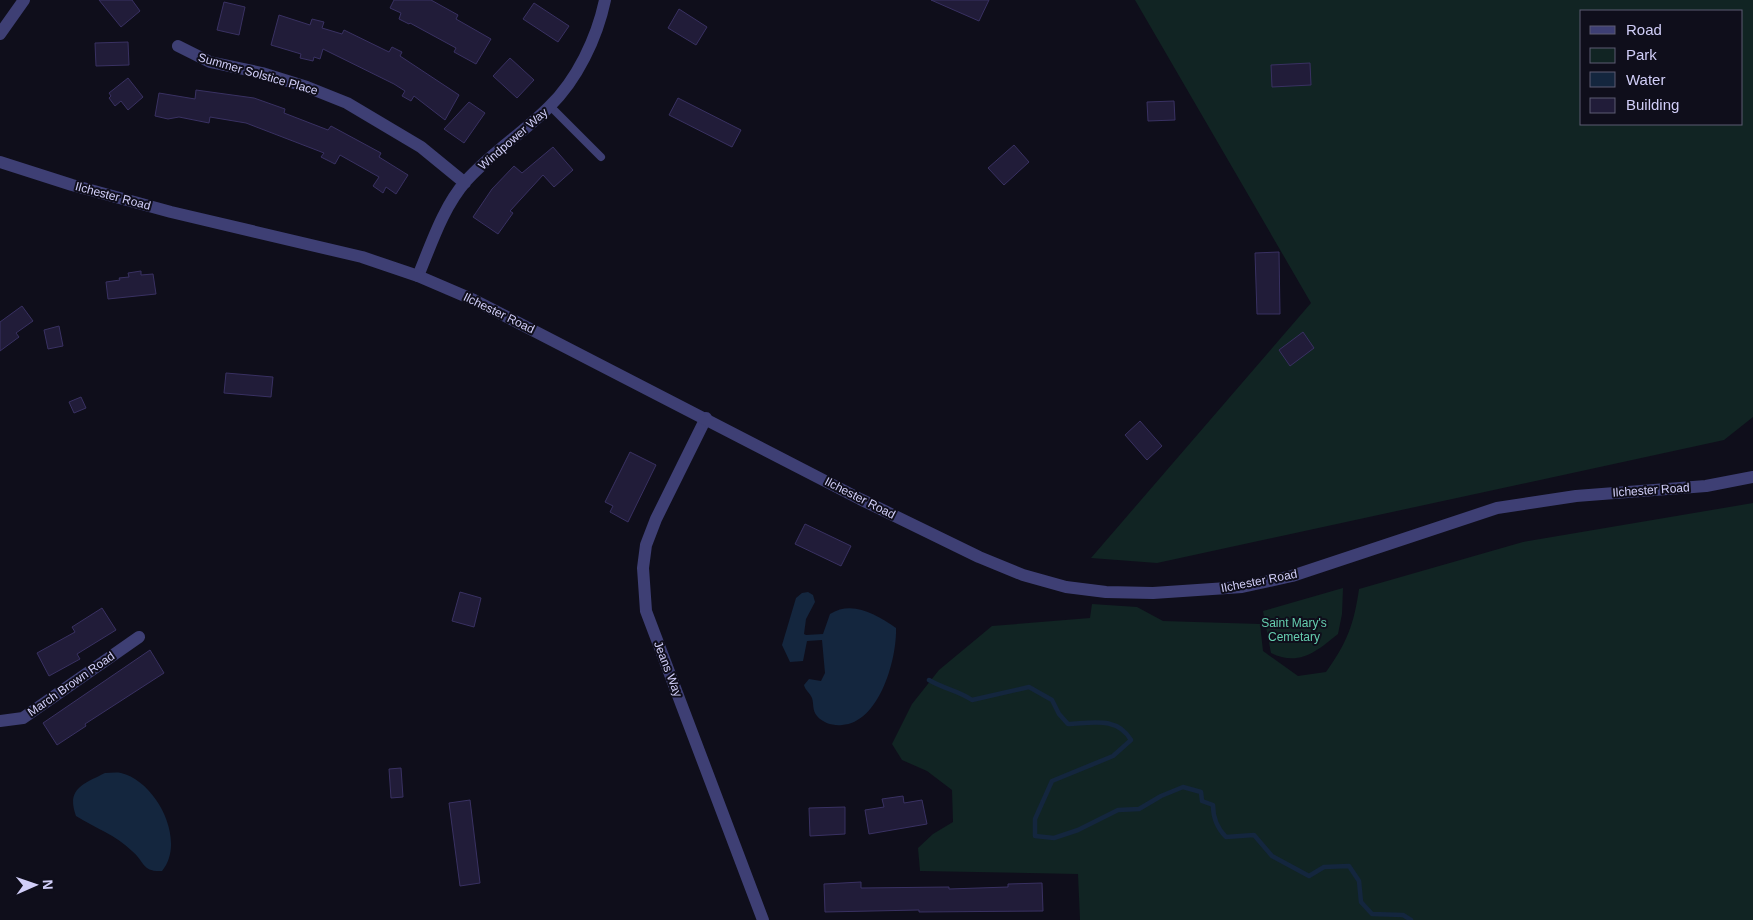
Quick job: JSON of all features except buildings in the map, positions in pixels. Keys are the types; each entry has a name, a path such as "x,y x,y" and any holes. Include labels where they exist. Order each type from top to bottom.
{"street":[{"path":"0,34 24,0"},
{"name":"Windpower Way","path":"418,276 447,210 465,183 550,106 578,69 599,23 605,0"},
{"name":"Summer Solstice Place","path":"178,46 200,59 271,76 347,103 421,147 465,183"},
{"name":"Ilchester Road","path":"0,162 72,185 171,212 362,257 418,276 474,300 851,494 979,557 1023,575 1066,587 1106,592 1187,592 1242,587 1292,576 1497,508 1576,496 1706,486 1753,477"},
{"name":"Jeans Way","path":"706,418 656,519 646,545 643,568 643,592 646,612 763,920"},
{"name":"March Brown Road","path":"0,721 23,718 139,637"}],"lane":[{"path":"550,106 601,157"}],"green space":[{"path":"1135,0 1753,0 1753,417 1724,440 1157,563 1091,558 1311,303"},
{"path":"1753,503 1753,920 1080,920 1078,874 920,871 918,848 933,834 953,822 952,790 927,771 902,760 892,744 912,704 939,670 992,626 1090,618 1092,604 1137,607 1163,621 1260,624 1263,651 1298,676 1326,672 1339,652 1352,623 1359,589 1523,542"},
{"name":"Saint Mary's Cemetary","path":"1343,588 1342,614 1338,634 1315,651 1299,658 1281,657 1271,653 1263,611"}],"water":[{"path":"808,592 813,595 815,602 806,619 804,634 806,635 823,634 830,614 847,608 864,610 896,628 893,656 883,688 876,702 866,714 855,722 842,725 832,724 822,720 814,712 812,698 804,685 809,679 821,681 825,673 822,640 807,641 803,661 790,662 782,645 796,598 802,593"},
{"path":"105,773 121,773 134,778 146,787 156,800 164,814 171,844 169,859 162,871 147,868 126,845 76,816 73,799 78,788"}],"waterway":[{"path":"929,680 972,700 1029,687 1052,700 1059,714 1068,724 1095,722 1111,724 1119,727 1131,740 1113,756 1052,781 1035,819 1035,836 1054,838 1078,830 1118,810 1139,809 1161,796 1183,787 1201,792 1202,801 1213,805 1216,822 1226,837 1254,835 1272,856 1309,876 1324,867 1349,866 1359,881 1361,902 1372,914 1403,915 1411,920"}]}
